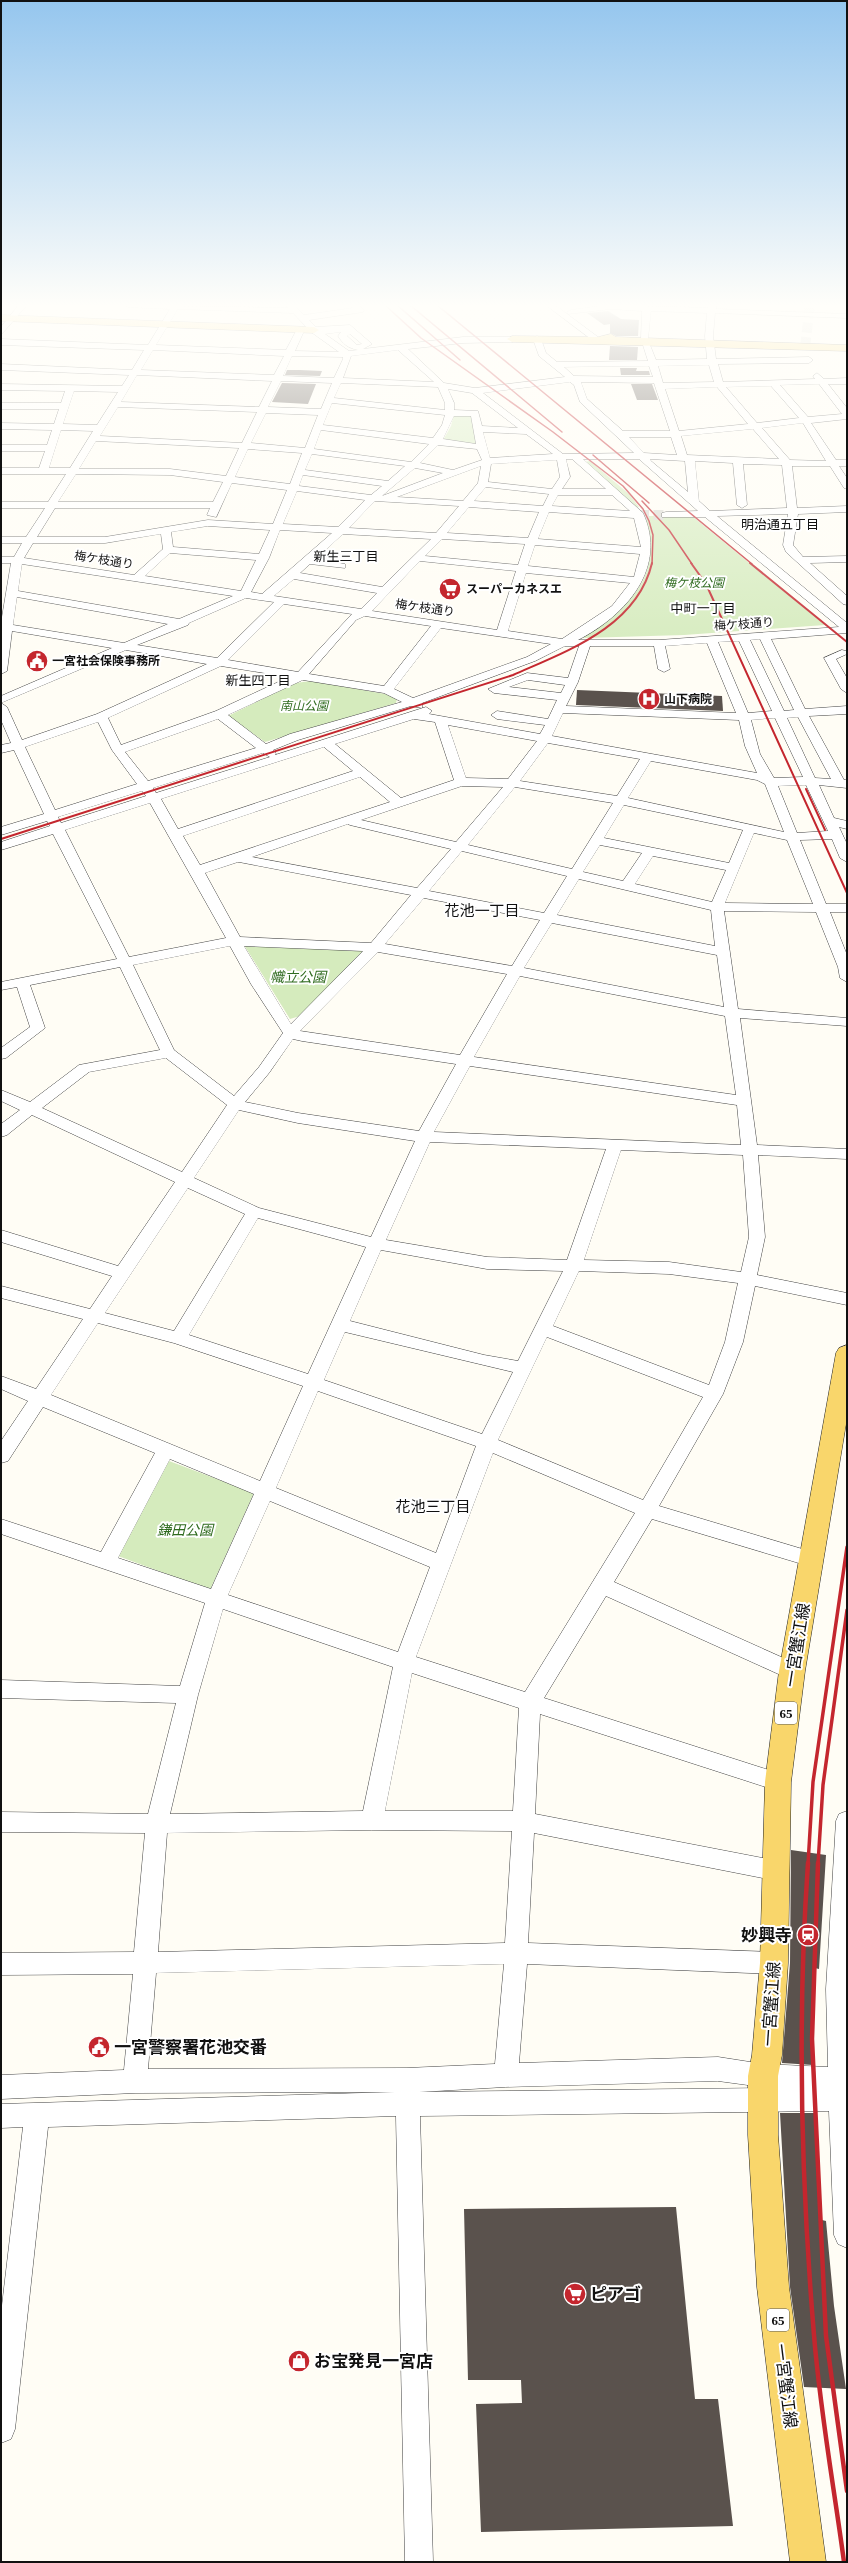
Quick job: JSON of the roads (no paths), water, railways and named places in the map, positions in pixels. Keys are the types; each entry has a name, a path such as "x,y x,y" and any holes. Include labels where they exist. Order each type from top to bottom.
{"main road":[{"name":"一宮蟹江線","path":"808,2562 773,2287 763,2135 763,2089 774,1962 778,1871 778,1782 792,1671 847,1353"}],"street":[{"path":"1,671 4,626 12,593 17,560 101,425"},
{"path":"208,523 255,425"},
{"path":"1,700 184,623 244,595 264,558 318,425"},
{"path":"264,598 310,561 342,531 373,498 392,484 414,464 447,425"},
{"path":"118,750 220,714 301,676 352,618 363,613 438,536 483,484 487,461 481,447 478,425"},
{"path":"502,632 531,542 544,510 554,492 565,477 561,457 520,425"},
{"path":"611,425 694,504 847,629"},
{"path":"673,425 687,459 694,504"},
{"path":"621,434 676,434 768,425"},
{"path":"808,425 834,463 847,486"},
{"path":"1,426 99,428"},
{"path":"43,471 58,426"},
{"path":"757,426 787,463 793,510 788,545 791,552 842,593 847,602"},
{"path":"317,428 481,447"},
{"path":"479,429 528,431"},
{"path":"92,438 246,445 309,450 414,464 451,472"},
{"path":"1,448 50,448"},
{"path":"373,498 395,495 451,472 487,461 574,456 642,456 787,463 847,463"},
{"path":"1,846 54,822 143,787 294,737 413,702 531,659 564,643 607,617 638,581 646,551 640,514 574,456"},
{"path":"738,461 742,505"},
{"path":"1,471 170,472 230,478 373,498 544,510 640,514"},
{"path":"300,472 392,484"},
{"path":"483,484 554,492 615,492"},
{"path":"1,505 217,504"},
{"path":"694,504 742,505 793,510"},
{"path":"666,515 708,515 793,510 847,509"},
{"path":"1,540 105,540 208,523 438,536 646,551"},
{"path":"166,530 168,550"},
{"path":"138,578 168,550 264,558"},
{"path":"417,558 638,581"},
{"path":"800,560 847,558"},
{"name":"梅ケ枝通り","path":"1,560 17,560 282,601 502,632 564,643 659,643 847,629"},
{"path":"1,565 17,560"},
{"path":"310,561 341,566"},
{"path":"292,575 385,591"},
{"path":"12,593 184,623"},
{"path":"808,597 842,593"},
{"path":"1,749 19,745 101,716 220,662 282,601"},
{"path":"387,690 439,624"},
{"path":"1,831 54,822 153,797 426,711 413,702 387,690 4,626"},
{"path":"813,632 824,638 844,656"},
{"path":"764,635 784,681 843,784"},
{"path":"743,637 847,858"},
{"path":"711,639 743,717 747,736 761,771 770,782 845,966 847,978"},
{"path":"659,643 664,669"},
{"path":"2,1453 235,1104 264,1070 290,1033 375,946 512,783 553,723 572,682 586,644"},
{"path":"844,656 830,658 847,689"},
{"path":"572,682 527,676 494,689 562,703 743,717 847,710"},
{"path":"1,707 54,822 125,962 162,1043 169,1052 235,1104 298,1118 424,1137 615,1145 749,1148 847,1154"},
{"path":"220,714 277,759"},
{"path":"414,715 648,756 761,778 770,782 810,781 843,784"},
{"path":"497,715 553,723"},
{"path":"101,716 118,750 143,787 153,797 197,871 258,984 290,1033 302,1037 744,1101"},
{"path":"440,720 461,782"},
{"path":"326,743 400,803"},
{"path":"135,2081 157,1824 188,1695 216,1599 264,1490 378,1244 424,1137 464,1060 516,971 648,756"},
{"path":"175,834 362,772"},
{"path":"197,871 350,821 461,782 512,783 620,800 792,837 836,835"},
{"path":"828,820 847,825"},
{"path":"350,821 458,847 576,872 717,907 847,908"},
{"path":"505,2075 509,2053 516,1953 522,1821 530,1703 647,1510 714,1394 734,1342 757,1237 744,1101 733,1013 717,907 750,828"},
{"path":"596,840 734,868"},
{"path":"627,885 650,851"},
{"path":"238,857 548,919 724,952"},
{"path":"3,982 22,981 234,941 375,946 516,971 733,1013 847,1022"},
{"path":"1,1055 38,1028 22,981"},
{"path":"1,1132 84,1068 169,1052"},
{"path":"1,1095 183,1181 254,1212 378,1244 487,1263 669,1268 748,1279 847,1299"},
{"path":"372,1820 404,1662 488,1443 574,1266 615,1145"},
{"path":"178,1338 254,1212"},
{"path":"1,1236 121,1273"},
{"path":"1,1292 178,1338 488,1443 647,1510 812,1559"},
{"path":"341,1325 484,1361 524,1368"},
{"path":"543,1329 714,1394"},
{"path":"1,1382 165,1451 264,1490 442,1564"},
{"path":"106,1562 165,1451"},
{"path":"1,1526 404,1662 778,1782"},
{"path":"601,1585 792,1671"},
{"path":"1,1689 188,1695"},
{"path":"1,1822 157,1824 372,1820 522,1821 778,1871"},
{"path":"847,1821 845,1904 838,1989 844,2089 847,2235"},
{"path":"1,1964 146,1963 516,1953 774,1962"},
{"path":"1,2116 408,2092 505,2075 718,2069 763,2089"},
{"path":"1,2087 135,2081 408,2092 844,2089"},
{"path":"408,2092 419,2562"},
{"path":"1,2429 37,2115"}],"tunnel":[{"path":"639,515 666,515"}],"railway":[{"path":"543,425 623,486 643,509 649,521 653,535 652,564"},
{"path":"553,425 562,432"},
{"path":"582,425 752,564"},
{"path":"593,455 649,503"},
{"path":"642,501 669,530 692,564"},
{"path":"1,839 513,675 577,646 616,620 632,604 644,585 652,563"},
{"path":"691,563 706,584 847,893"},
{"path":"750,563 847,642"},
{"path":"806,789 825,830"},
{"path":"808,1864 813,1782 847,1547"},
{"path":"818,1864 823,1785 847,1610"},
{"path":"808,1863 802,1981 802,2099 806,2218 823,2420 844,2562"},
{"path":"818,1863 812,2039 826,2336 847,2491"}],"place":[{"name":"スーパーカネスエ","path":"450,589"},
{"name":"一宮社会保険事務所","path":"37,661"},
{"name":"山下病院","path":"649,699"},
{"name":"妙興寺","path":"808,1935"},
{"name":"一宮警察署花池交番","path":"99,2047"},
{"name":"ピアゴ","path":"575,2294"},
{"name":"お宝発見一宮店","path":"299,2361"}],"district":[{"name":"明治通五丁目","path":"780,524"},
{"name":"新生三丁目","path":"346,556"},
{"name":"中町一丁目","path":"703,608"},
{"name":"新生四丁目","path":"258,680"},
{"name":"花池一丁目","path":"482,911"},
{"name":"花池三丁目","path":"433,1507"}],"park label":[{"name":"梅ケ枝公園","path":"694,583"},
{"name":"南山公園","path":"304,706"},
{"name":"幟立公園","path":"298,977"},
{"name":"鎌田公園","path":"185,1530"}]}
